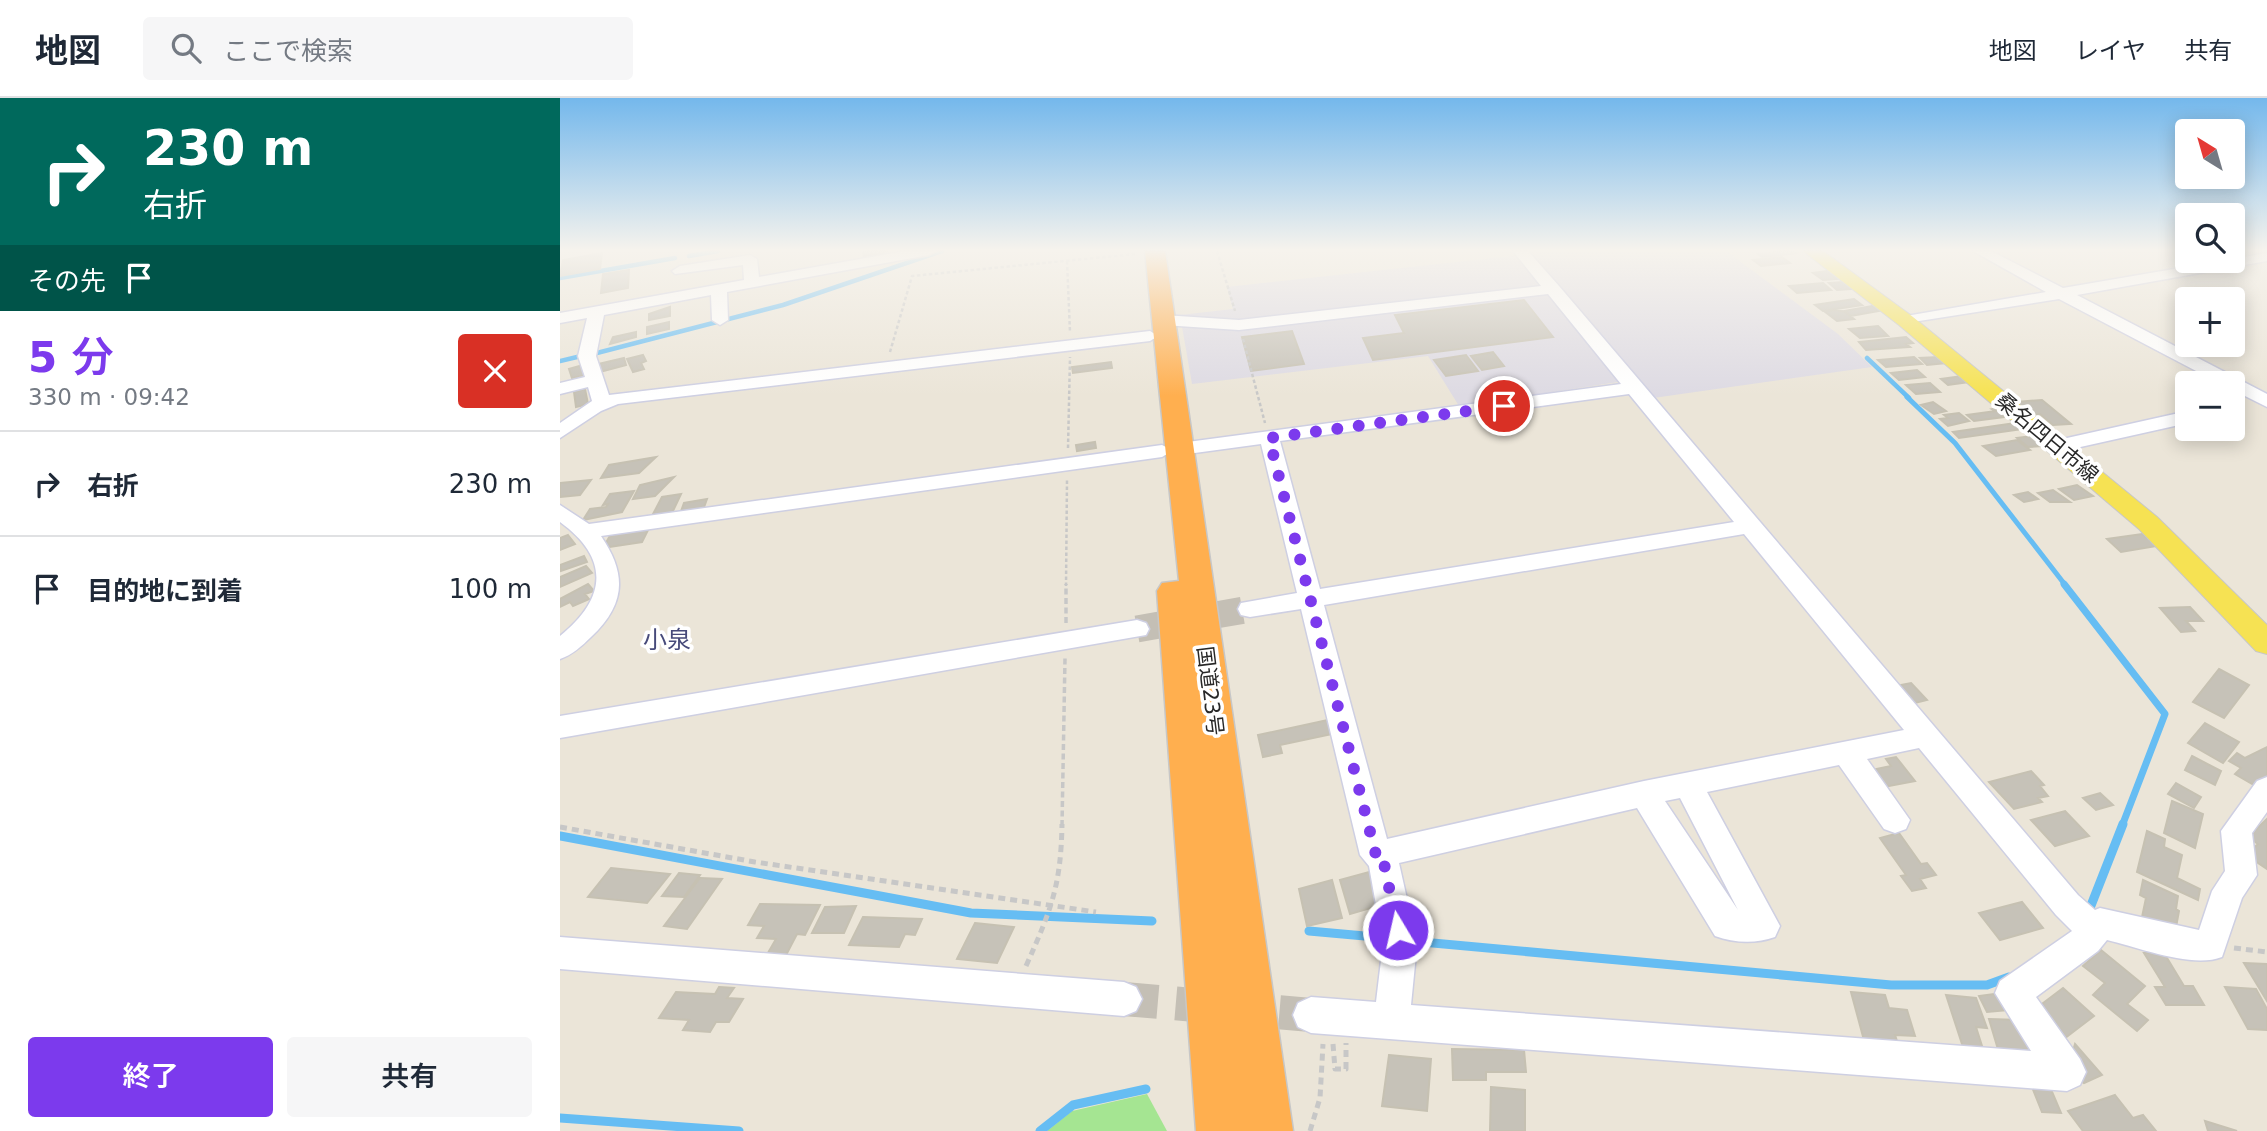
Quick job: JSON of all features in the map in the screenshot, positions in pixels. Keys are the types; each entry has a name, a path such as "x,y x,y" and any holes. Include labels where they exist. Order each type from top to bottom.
{"highway":[{"name":"国道23号","path":"1154,299 1171,450 1265,1131"},
{"name":"国道23号","path":"1171,450 1224,1131"}],"main road":[{"name":"桑名四日市線","path":"1876,299 2059,446 2148,523 2267,643"}],"street":[{"path":"560,318 661,299"},
{"path":"719,299 720,320"},
{"path":"560,432 602,403 1070,347 1156,328 1239,325 1464,299"},
{"path":"1328,1026 1391,1021 2067,1072 2012,993 2086,940 2083,920 1561,299"},
{"path":"1906,321 2032,299"},
{"path":"2072,299 2266,400"},
{"path":"645,322 646,302"},
{"path":"596,312 587,355 602,403"},
{"path":"560,389 594,380"},
{"path":"570,522 1269,438 1634,388"},
{"path":"2245,404 2266,400"},
{"path":"2059,446 2175,420"},
{"path":"1269,438 1376,855 1644,793 1926,736"},
{"path":"560,650 601,610 607,596 608,573 604,557 570,522"},
{"path":"1250,609 1751,526"},
{"path":"560,727 1137,629"},
{"path":"1846,752 1895,820"},
{"path":"1644,793 1727,925 1763,926 1688,784"},
{"path":"2083,920 2193,945 2210,946 2228,891 2241,875 2235,831 2267,789"},
{"path":"1382,854 1400,944 1391,1021"},
{"path":"560,953 1124,999"}],"path":[{"path":"885,368 905,299"},
{"path":"1068,299 1070,347"},
{"path":"1231,299 1269,438"},
{"path":"560,827 755,862 1025,904 1096,912"},
{"path":"1017,990 1051,910"},
{"path":"2212,942 2225,947 2267,952"},
{"path":"1328,1026 1346,1069 1335,1069 1328,1026"},
{"path":"1310,1131 1320,1098 1328,1026"}],"shaded area":[{"path":"1230,299 1791,299 1838,334 1872,367 1653,398 1631,380 1459,406 1428,356 1192,384 1180,315 1233,309"}],"green space":[{"path":"1147,1094 1167,1131 1047,1131 1072,1111"}],"building":[{"path":"1854,299 1862,305 1823,311 1815,305"},
{"path":"1524,300 1553,337 1373,360 1363,338 1404,333 1395,315"},
{"path":"1872,306 1879,311 1851,316 1844,311"},
{"path":"670,307 670,316 649,320 649,314"},
{"path":"1837,310 1854,319 1837,321 1824,311"},
{"path":"669,322 669,329 647,334 647,327"},
{"path":"1878,326 1888,336 1860,338 1849,329"},
{"path":"1292,331 1304,364 1251,371 1242,337"},
{"path":"636,332 636,337 610,344 613,337"},
{"path":"1906,337 1913,343 1906,344 1910,347 1866,350 1859,342"},
{"path":"1493,352 1504,366 1482,370 1471,356"},
{"path":"643,355 646,361 641,363 644,369 633,372 627,359"},
{"path":"1466,355 1478,371 1446,376 1434,360"},
{"path":"1914,357 1922,364 1886,367 1878,360"},
{"path":"1939,357 1947,363 1927,365 1920,358"},
{"path":"624,358 626,365 596,373 594,365"},
{"path":"1111,362 1112,368 1073,373 1072,367"},
{"path":"583,365 587,375 572,378 569,369"},
{"path":"1917,370 1925,377 1899,380 1891,373"},
{"path":"1962,376 1969,382 1948,385 1941,379"},
{"path":"1930,383 1940,392 1916,394 1906,385"},
{"path":"585,389 588,404 576,407 574,392"},
{"path":"2042,400 2071,424 2053,425 2040,414 2029,415 2014,402"},
{"path":"1933,402 1946,411 1934,414 1921,405"},
{"path":"2001,407 2012,416 1974,421 1967,415 1996,411 1992,409"},
{"path":"1959,413 1969,421 1948,426 1940,419 1948,418 1944,415"},
{"path":"2015,423 2022,429 1959,438 1953,432"},
{"path":"2032,436 2044,446 2028,447 2017,438"},
{"path":"2017,440 2030,450 1996,456 1983,446"},
{"path":"1095,442 1096,448 1077,451 1076,445"},
{"path":"656,457 639,473 601,478 609,465"},
{"path":"674,477 655,496 633,499 640,485"},
{"path":"591,480 580,495 560,497 560,483"},
{"path":"2077,485 2093,496 2074,500 2059,489"},
{"path":"2053,490 2070,502 2050,502 2038,493"},
{"path":"634,491 622,512 583,520 590,509 606,507 608,504 603,505 610,494"},
{"path":"2028,492 2038,499 2024,502 2014,495"},
{"path":"681,494 672,513 652,516 662,497"},
{"path":"707,499 703,510 680,514 684,503"},
{"path":"649,528 642,542 603,548 611,534"},
{"path":"2142,534 2157,546 2121,552 2107,539"},
{"path":"568,535 575,544 560,550 560,538"},
{"path":"584,556 587,562 561,571 560,565"},
{"path":"586,566 592,573 560,587 560,577"},
{"path":"588,584 594,591 585,594 589,599 573,606 570,602 560,607 560,599"},
{"path":"2190,607 2203,621 2186,621 2195,631 2181,632 2160,608"},
{"path":"2219,669 2249,685 2224,718 2193,702"},
{"path":"1911,683 1927,700 1907,705 1891,687"},
{"path":"1328,720 1332,734 1280,745 1282,753 1263,757 1258,735"},
{"path":"2205,723 2239,742 2223,763 2188,743"},
{"path":"2267,747 2267,778 2259,788 2235,774 2241,768 2229,761 2237,753 2245,758"},
{"path":"2192,756 2221,771 2215,785 2185,770"},
{"path":"1896,757 1915,781 1884,787 1872,770 1891,766 1886,759"},
{"path":"2031,771 2044,785 2040,786 2048,796 2038,798 2042,802 2014,809 1989,782"},
{"path":"2176,783 2201,797 2194,808 2168,794"},
{"path":"2100,793 2113,805 2096,810 2083,798"},
{"path":"2172,801 2203,814 2195,848 2164,833"},
{"path":"2065,811 2089,836 2055,846 2031,820"},
{"path":"2267,819 2267,869 2246,855 2258,844 2248,837"},
{"path":"2147,831 2165,839 2164,847 2182,855 2177,878 2200,889 2198,900 2137,872"},
{"path":"1899,833 1921,864 1927,863 1936,875 1920,879 1926,888 1912,891 1901,876 1906,875 1880,838"},
{"path":"611,868 670,874 647,903 588,897"},
{"path":"1373,871 1384,904 1350,914 1340,880"},
{"path":"679,873 700,875 684,897 662,896"},
{"path":"700,878 722,879 687,929 664,926"},
{"path":"1332,880 1342,918 1307,926 1299,889"},
{"path":"2143,880 2178,896 2176,909 2179,911 2174,938 2141,922 2146,898 2140,895"},
{"path":"2022,902 2043,928 2000,940 1979,913"},
{"path":"760,904 820,905 805,935 797,934 784,959 765,958 776,939 757,938 764,926 748,925"},
{"path":"856,906 844,933 812,933 825,907"},
{"path":"863,917 922,919 915,935 905,934 899,947 849,945"},
{"path":"975,923 1014,927 997,963 957,959"},
{"path":"2101,950 2145,986 2127,1004 2148,1020 2137,1031 2093,995 2105,983 2083,966"},
{"path":"2144,953 2164,953 2184,986 2193,986 2204,1005 2166,1005 2155,987 2165,987"},
{"path":"2244,963 2267,964 2267,1001"},
{"path":"719,987 734,988 727,998 743,999 729,1022 716,1022 710,1032 683,1030 689,1020 659,1018 676,992 715,994"},
{"path":"2225,987 2256,989 2267,1009 2267,1030 2248,1029"},
{"path":"2063,988 2094,1016 2060,1042 2030,1013"},
{"path":"1851,992 1885,995 1889,1008 1907,1010 1915,1036 1895,1035 1899,1047 1865,1044"},
{"path":"2001,993 2010,1010 1987,1012 1979,996"},
{"path":"1946,995 1976,998 1987,1028 1976,1027 1983,1049 1963,1047"},
{"path":"1989,1019 2020,1020 2044,1060 2000,1056"},
{"path":"2075,1044 2102,1075 2084,1083 2067,1072"},
{"path":"1452,1049 1524,1050 1526,1072 1486,1072 1486,1080 1453,1080"},
{"path":"1389,1055 1431,1059 1427,1111 1382,1106"},
{"path":"1491,1087 1525,1090 1525,1131 1490,1131"},
{"path":"2032,1087 2050,1087 2061,1113 2042,1112"},
{"path":"2115,1095 2133,1118 2143,1115 2156,1131 2083,1131 2068,1111"},
{"path":"2205,1121 2237,1131 2208,1131"}],"waterway":[{"path":"593,354 800,299"},
{"path":"560,361 577,357"},
{"path":"1867,358 1909,398"},
{"path":"1907,397 1955,443 2066,586"},
{"path":"2064,584 2165,714 2122,826"},
{"path":"2090,908 2123,824"},
{"path":"560,836 971,913 1152,921"},
{"path":"1309,931 1387,938"},
{"path":"1411,941 1891,985 1987,985 2009,977"},
{"path":"1040,1131 1073,1105 1146,1089"},
{"path":"560,1118 739,1131"}],"tunnel":[{"path":"1137,629 1250,609"},
{"path":"1124,999 1311,1015"}],"district":[{"name":"小泉","path":"667,640"}],"route":[{"path":"1398,930 1382,854 1376,855 1269,438 1504,406"}]}
